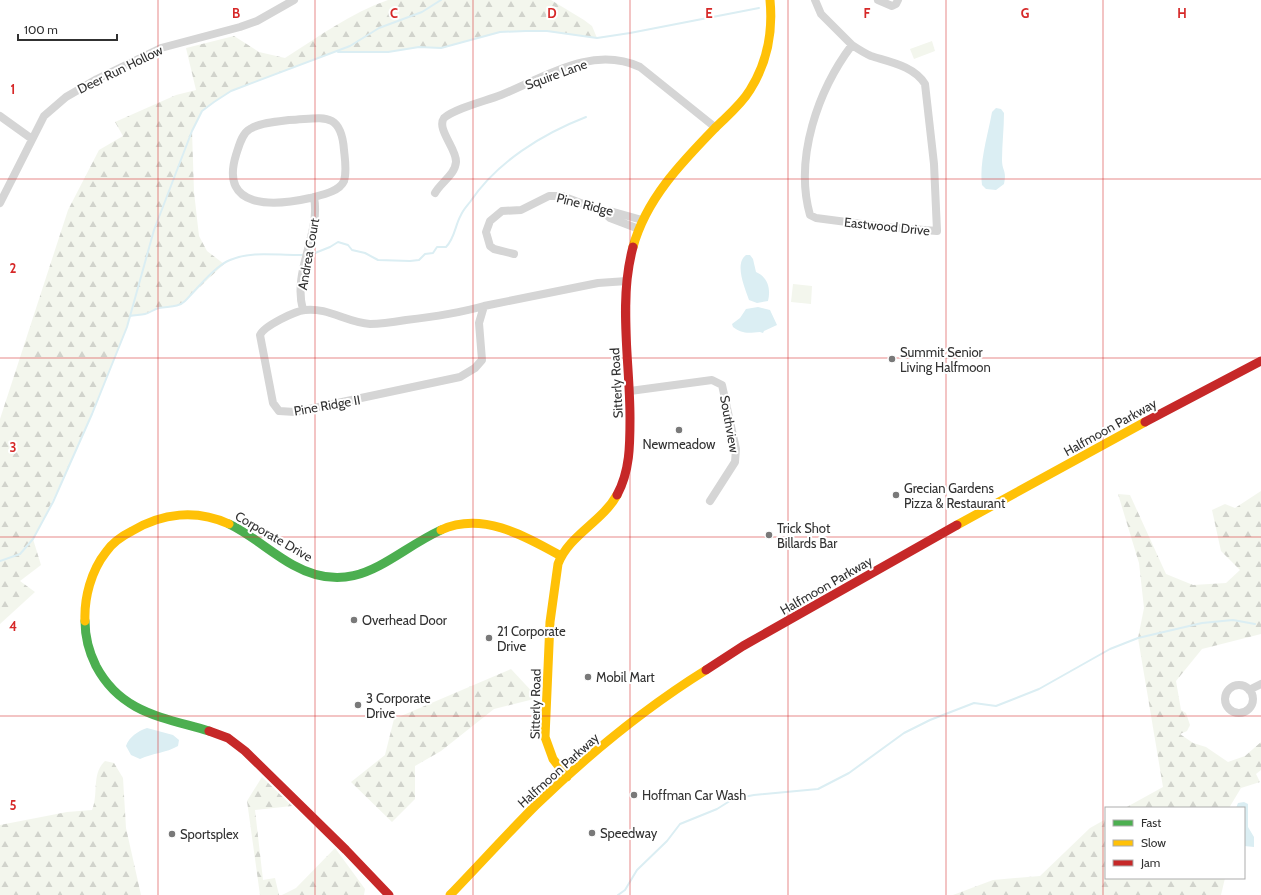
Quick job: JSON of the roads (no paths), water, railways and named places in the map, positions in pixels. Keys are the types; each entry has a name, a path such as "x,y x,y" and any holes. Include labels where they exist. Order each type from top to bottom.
{"street":[{"name":"Deer Run Hollow","path":"0,203 44,116 52,107 97,79 161,48 240,27 257,20 294,0"},
{"name":"Sitterly Road","path":"567,777 557,767 545,737 550,622 561,556 575,539 601,516 622,486 630,454 630,391 626,313 627,281 639,229 642,220 655,197 674,172 735,109 750,90 760,69 770,33 772,19 770,0"},
{"name":"Eastwood Drive","path":"815,0 821,14 852,45 870,55 911,70 921,78 925,84 934,159 937,231 885,227 816,218 810,215 806,175 810,138 817,113 839,62 852,45"},
{"path":"878,0 892,6 896,4 898,0"},
{"name":"Squire Lane","path":"435,193 438,186 453,171 456,163 455,155 443,127 442,120 446,116 502,95 555,71 585,61 613,59 630,62 640,67 716,128"},
{"path":"0,116 32,139"},
{"name":"Andrea Court","path":"289,120 329,120 336,123 341,131 344,145 344,181 335,190 314,197 288,203 264,203 255,201 239,190 233,177 233,164 241,141 247,131 255,126 289,120"},
{"name":"Pine Ridge","path":"514,254 494,249 487,241 486,232 492,218 502,211 521,210 544,198 555,195 602,211 610,211 642,220"},
{"name":"Andrea Court","path":"303,310 300,287 308,242 316,210 314,197"},
{"path":"602,211 610,218 639,229"},
{"path":"303,310 315,310 369,324 448,314 598,283 627,281"},
{"name":"Pine Ridge II","path":"303,310 265,328 260,335 273,403 279,411 285,413 387,394 453,379 468,373 480,364 482,360 479,322 484,306"},
{"name":"Halfmoon Parkway","path":"450,895 536,805 586,759 666,695 743,646 1136,427 1261,361"},
{"name":"Southview","path":"630,391 712,380 722,385 736,449 736,458 710,501"},
{"name":"Corporate Drive","path":"389,895 346,850 245,752 227,737 162,719 130,704 110,689 95,667 86,639 84,608 90,579 103,554 124,535 151,520 180,514 210,517 234,526 258,541 280,558 301,570 331,578 369,572 399,556 431,534 454,524 475,522 497,525 523,535 561,556"},
{"path":"1249,690 1261,684"}],"waterway":[{"path":"0,561 20,554 33,539 53,502 92,414 127,327 154,230 192,131 202,111 231,91 350,46 379,28 422,12 441,0"},
{"path":"338,52 388,52 419,47 441,48 500,32 547,31 597,38 759,8"},
{"path":"310,255 338,242 348,245 352,250 365,253 378,260 410,261 419,260 425,254 433,253 437,247 446,247 451,240 463,211 493,174 507,162 537,141 586,117"},
{"path":"130,316 145,314 162,307 176,306 182,303 213,272 230,260 257,254 303,255"},
{"path":"618,895 625,890 637,870 667,841 680,824 717,809 733,799 754,795 818,789 849,773 904,733 930,720 974,703 996,706 1039,689 1110,649 1138,638 1202,623 1233,620 1255,624"}],"place":[{"name":"Summit Senior Living Halfmoon","path":"892,359"},
{"name":"Newmeadow","path":"679,430"},
{"name":"Grecian Gardens Pizza & Restaurant","path":"896,495"},
{"name":"Trick Shot Billards Bar","path":"769,535"},
{"name":"Overhead Door","path":"354,620"},
{"name":"21 Corporate Drive","path":"489,638"},
{"name":"Mobil Mart","path":"588,677"},
{"name":"3 Corporate Drive","path":"358,705"},
{"name":"Hoffman Car Wash","path":"634,795"},
{"name":"Speedway","path":"592,833"},
{"name":"Sportsplex","path":"172,834"}]}
